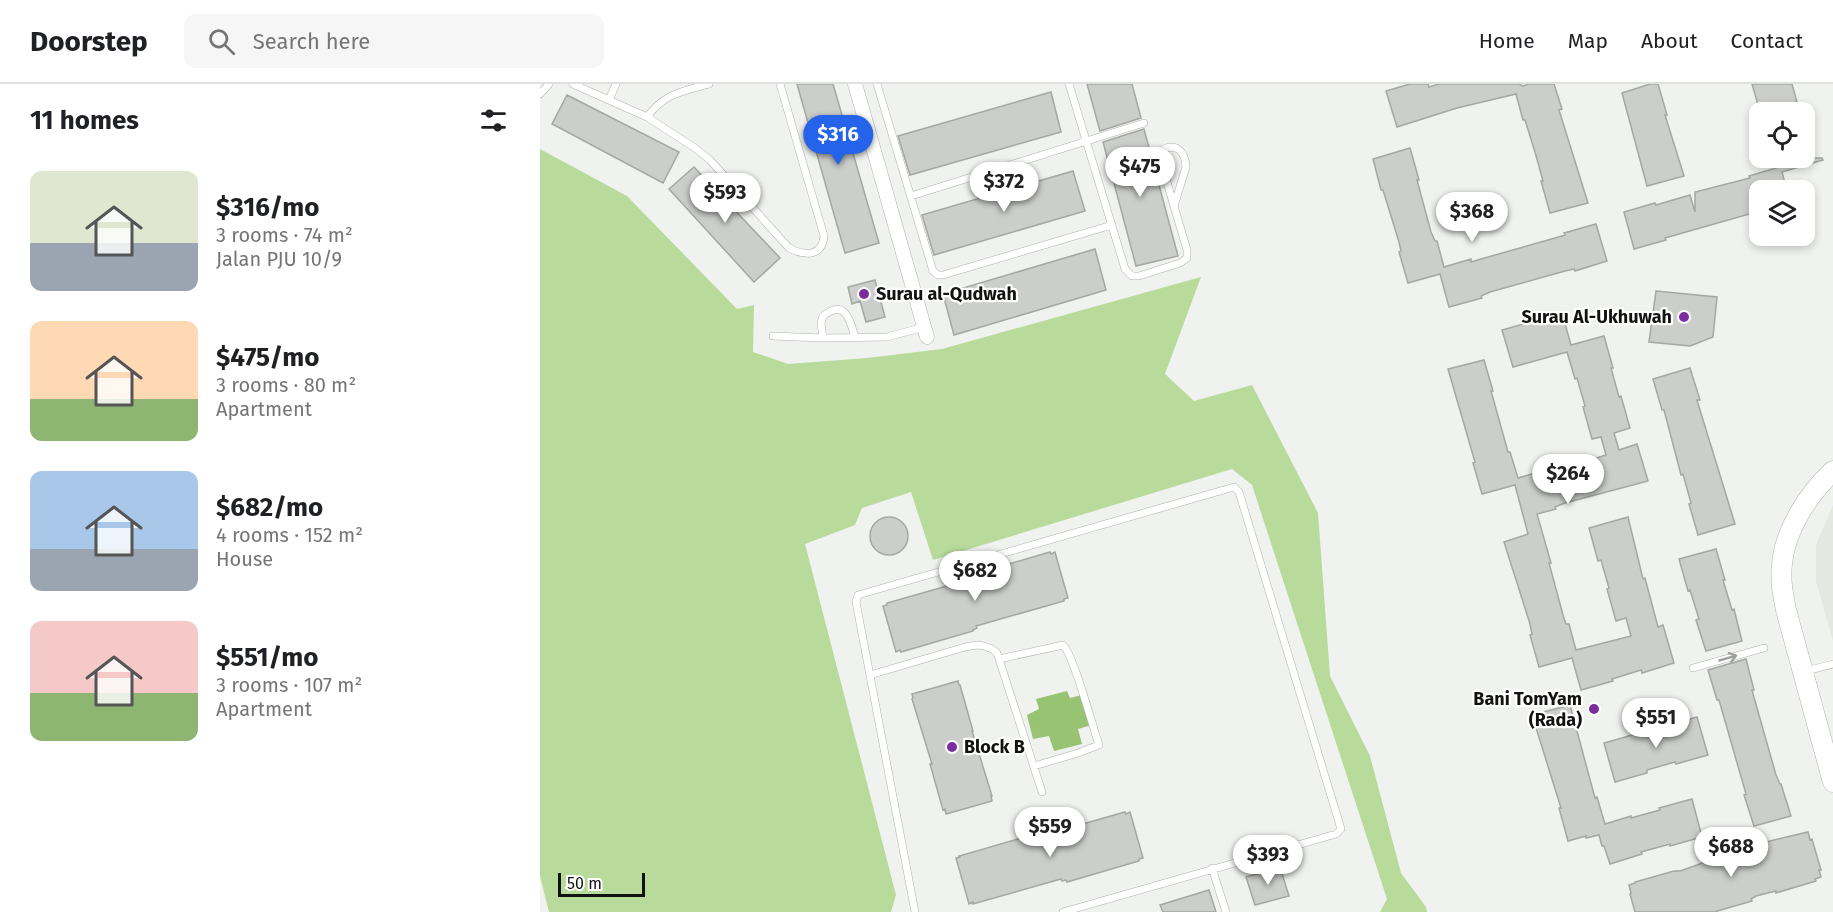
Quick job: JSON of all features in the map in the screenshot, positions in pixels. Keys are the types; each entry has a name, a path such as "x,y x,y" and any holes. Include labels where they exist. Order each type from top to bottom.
{"street":[{"path":"855,84 925,332"},
{"path":"1833,471 1809,499 1795,522 1782,563 1784,599 1813,670 1833,782"}],"lane":[{"path":"540,94 549,84"},
{"path":"573,84 647,117 695,148 710,160 789,248 797,253 811,253 818,251 823,244 824,236 780,84"},
{"path":"609,99 616,84"},
{"path":"647,117 664,99 679,92 709,84"},
{"path":"877,84 933,272 943,275 1112,225"},
{"path":"1069,84 1125,269 1132,276 1139,276 1184,261 1188,254 1174,206 1160,157 1162,150 1169,147 1182,151 1186,161 1174,206"},
{"path":"910,196 1144,123"},
{"path":"823,338 821,323 823,316 840,310 849,317 855,338"},
{"path":"773,336 855,338 925,332"},
{"path":"915,912 856,598 861,593 1230,487 1237,488 1341,829 1336,834 1063,912"},
{"path":"870,675 965,647 977,645 992,649 997,653 1042,792"},
{"path":"999,659 1063,645 1068,651 1081,688 1099,745 1034,765"},
{"path":"1693,668 1764,648"},
{"path":"1813,670 1833,664"},
{"path":"1212,868 1226,912"}],"shaded area":[{"path":"540,149 627,196 737,309 754,305 753,352 788,364 942,349 1201,277 1165,374 1194,401 1252,385 1318,513 1330,676 1370,756 1401,873 1426,907 1427,912 1380,912 1387,899 1252,485 1232,469 933,560 911,492 862,508 855,525 805,544 896,895 891,912 549,912 540,876"},
{"path":"1833,505 1833,641 1816,581 1816,545"},
{"path":"1067,691 1070,698 1086,694 1095,724 1078,729 1082,744 1054,751 1049,736 1033,739 1027,715 1039,709 1036,699"}],"building":[{"path":"797,84 833,84 879,243 845,253"},
{"path":"1087,84 1132,84 1141,118 1100,131"},
{"path":"1410,84 1428,84 1429,87 1439,84 1519,84 1523,86 1554,84 1562,109 1559,110 1588,203 1550,213 1535,152 1516,94 1457,108 1397,127 1386,91"},
{"path":"1650,84 1658,84 1684,176 1647,186 1622,93"},
{"path":"1752,84 1792,84 1797,102 1795,102 1757,102"},
{"path":"1051,92 1061,132 910,175 898,136"},
{"path":"567,95 679,152 663,183 552,124"},
{"path":"1144,129 1178,256 1136,266 1103,142"},
{"path":"1410,148 1431,232 1437,241 1444,267 1471,259 1471,262 1596,224 1607,261 1490,292 1481,296 1482,298 1449,307 1440,274 1408,283 1399,252 1401,251 1399,242 1373,159"},
{"path":"1815,158 1823,160 1815,162"},
{"path":"694,167 780,258 754,282 669,189"},
{"path":"1776,168 1796,168 1782,172 1784,180 1749,180 1749,214 1634,249 1624,212 1690,195 1695,212 1695,192 1750,178 1749,176"},
{"path":"1073,171 1085,211 934,255 922,215"},
{"path":"1095,249 1106,290 954,335 943,294"},
{"name":"Surau al-Qudwah","path":"875,280 885,317 866,322 860,301 852,304 848,287"},
{"name":"Surau Al-Ukhuwah","path":"1656,291 1717,297 1713,337 1690,346 1649,342"},
{"path":"1562,313 1571,345 1604,336 1619,397 1621,396 1630,428 1614,433 1619,450 1637,444 1648,481 1565,503 1555,507 1556,509 1537,514 1563,615 1566,624 1569,624 1576,650 1631,636 1626,618 1616,621 1601,560 1598,561 1589,528 1628,517 1643,579 1645,578 1658,627 1663,625 1674,663 1642,673 1641,670 1581,690 1572,658 1539,667 1530,635 1532,634 1530,624 1504,542 1528,534 1515,485 1482,494 1448,369 1484,360 1508,452 1510,452 1518,478 1545,470 1545,473 1555,471 1606,455 1601,437 1592,439 1577,378 1575,379 1567,352 1513,367 1502,330"},
{"path":"1690,368 1700,400 1697,400 1735,524 1698,535 1683,474 1681,475 1664,410 1662,410 1653,379"},
{"path":"889,517 903,522 908,536 903,550 889,555 875,550 870,536 875,522"},
{"path":"1716,549 1742,641 1706,651 1696,620 1699,619 1679,559"},
{"path":"1050,552 1051,554 1055,552 1068,598 1064,601 976,626 977,628 973,631 896,652 883,606 887,603 975,578 974,576 978,573"},
{"path":"1746,659 1754,690 1752,690 1776,775 1791,816 1754,826 1719,700 1717,700 1708,670"},
{"name":"Block B","path":"958,681 992,801 946,814 912,694"},
{"path":"1570,705 1595,798 1597,797 1605,824 1692,799 1702,837 1641,852 1642,854 1610,864 1599,835 1568,841 1559,808 1561,808 1532,715"},
{"path":"1697,717 1708,755 1647,770 1647,773 1615,782 1604,743 1666,728 1665,726"},
{"path":"1125,812 1126,814 1130,812 1143,858 1139,861 1067,882 1061,879 969,904 956,858 959,856"},
{"path":"1808,832 1821,870 1819,870 1821,877 1815,879 1816,881 1776,893 1776,891 1756,896 1751,899 1752,901 1714,912 1635,912 1629,885 1635,882 1680,871 1763,845 1763,843"},
{"path":"1280,867 1289,896 1255,905 1246,877"},
{"path":"1209,890 1216,912 1163,912 1160,905"}],"place":[{"name":"Surau al-Qudwah","path":"864,294"},
{"name":"Surau Al-Ukhuwah","path":"1684,317"},
{"name":"Bani TomYam (Rada)","path":"1594,709"},
{"name":"Block B","path":"952,747"}]}
